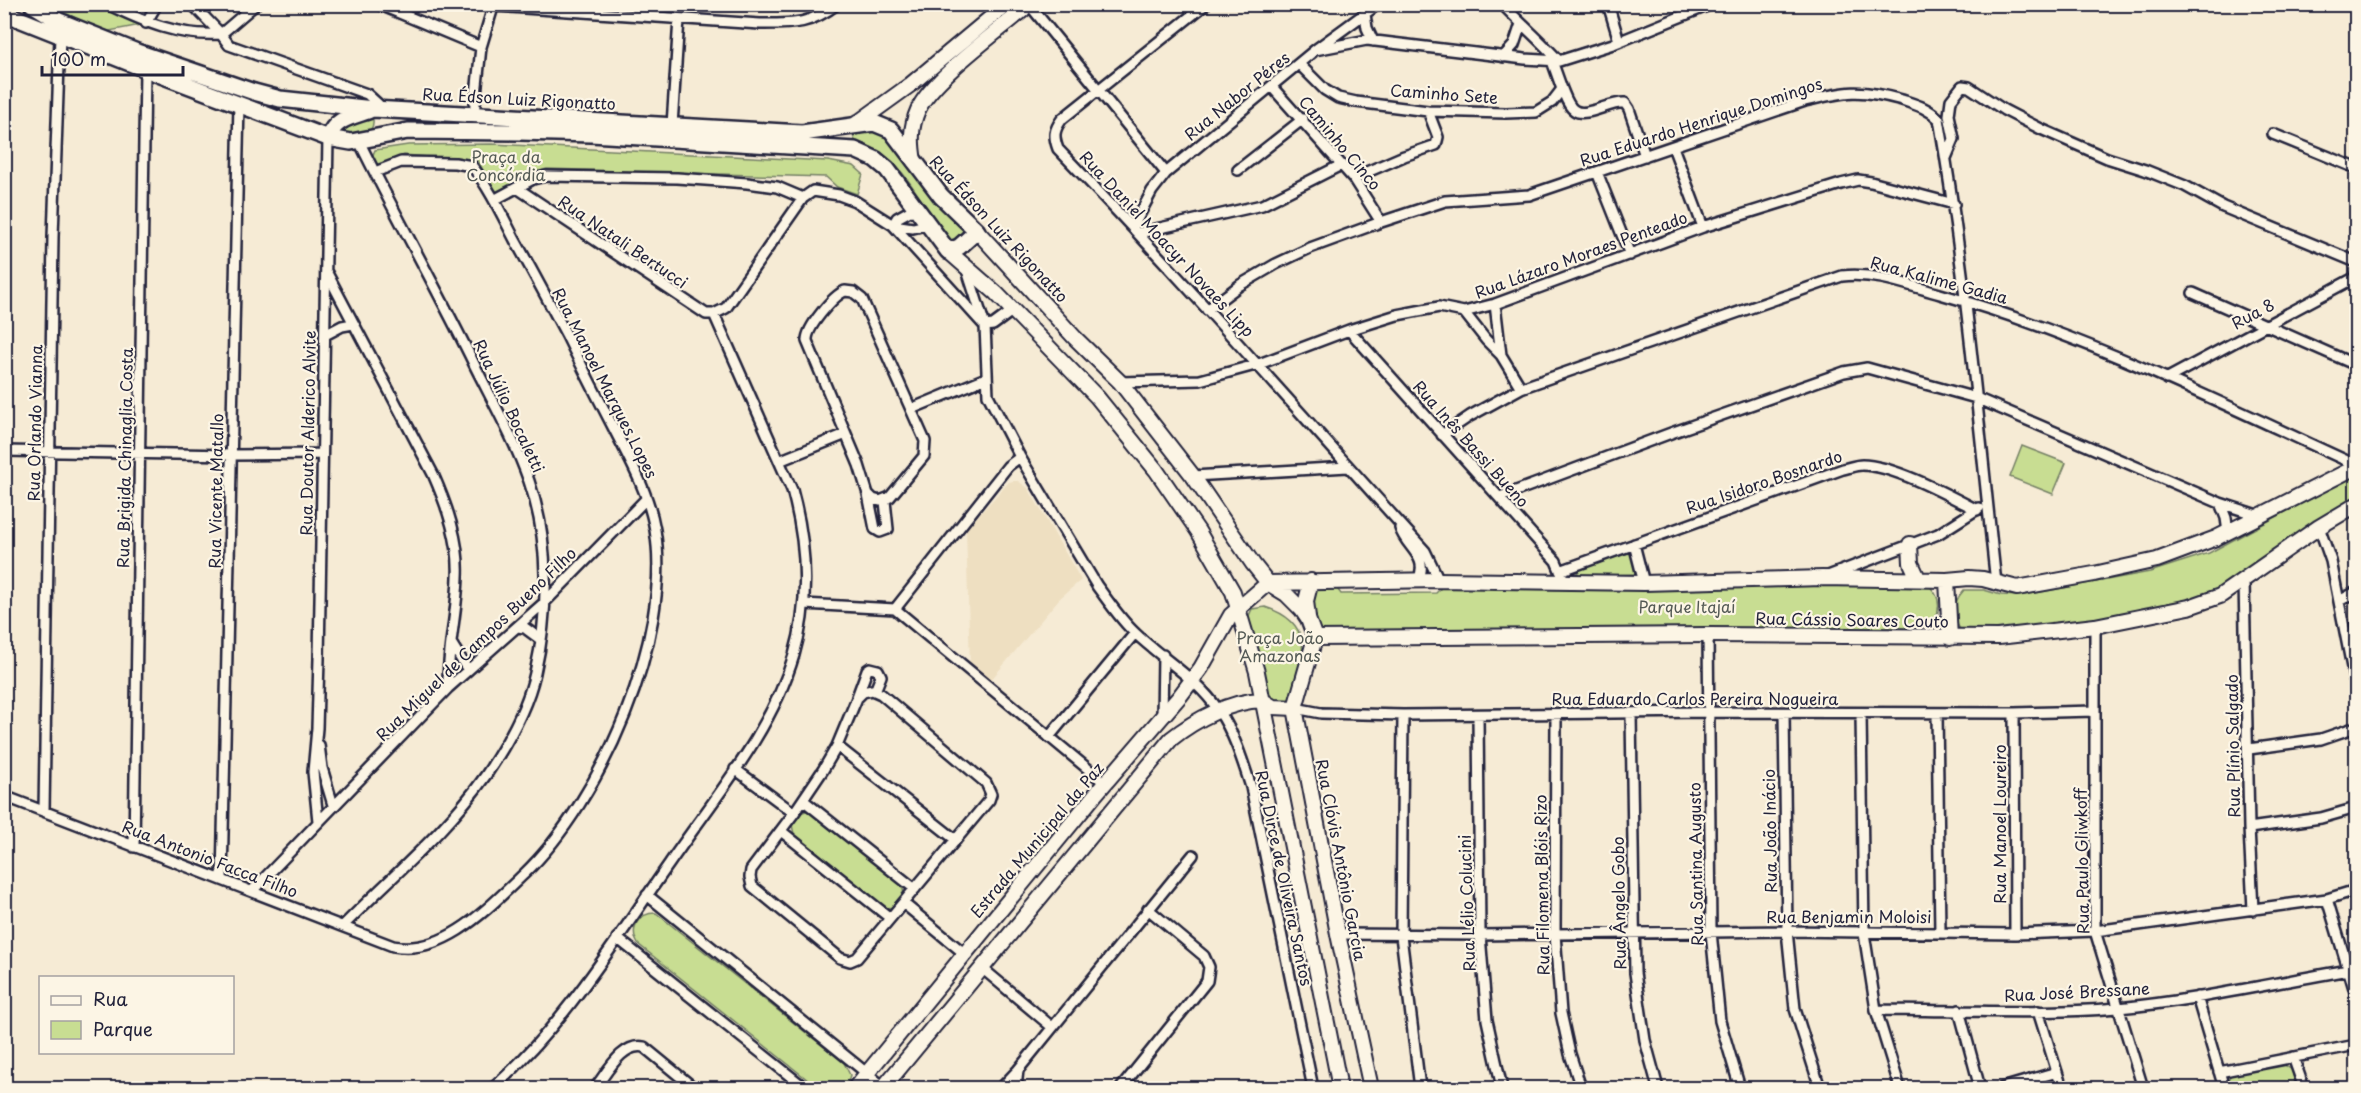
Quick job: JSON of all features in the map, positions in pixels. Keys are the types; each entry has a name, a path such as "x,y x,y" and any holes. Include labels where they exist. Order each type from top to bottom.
{"main road":[{"name":"Rua Édson Luiz Rigonatto","path":"32,4 59,21 137,52 280,99 376,109 802,133 874,123 891,130 941,196 977,231"},
{"path":"4,13 328,138 364,140 408,131 591,134 855,150 875,159 887,169 948,251 959,247 977,231"},
{"path":"328,138 332,127 337,122 376,109 381,124 379,129 364,140"},
{"path":"458,132 468,127 474,114"},
{"path":"855,150 849,133 856,124"}],"street":[{"path":"107,4 146,23 195,35 221,34 256,4"},
{"path":"146,23 157,4"},
{"path":"192,4 229,45 367,94 378,104 376,109"},
{"path":"378,4 397,8 481,47"},
{"path":"474,114 481,47 494,5 679,19 793,24 809,22 822,16 837,4"},
{"path":"856,124 942,59 1007,4"},
{"name":"Rua Daniel Moacyr Novaes Lipp","path":"1206,4 1062,119 1055,129 1058,149 1259,364 1399,522 1430,558 1439,580"},
{"name":"Rua Nabor Péres","path":"1135,230 1152,190 1166,173 1315,50 1377,4"},
{"path":"1503,4 1521,24 1541,40 1556,61 1562,89 1572,109 1577,112 1625,103 1645,156"},
{"path":"1608,4 1619,41"},
{"path":"1315,50 1356,41 1373,41 1556,61 1619,41 1686,10 1712,4"},
{"path":"915,163 911,133 918,108 952,70 1027,7 1100,89 1166,173"},
{"path":"1365,14 1367,28 1373,41"},
{"path":"672,125 679,19"},
{"path":"1503,57 1514,45 1521,24"},
{"name":"Rua Orlando Vianna","path":"44,811 53,237 60,36"},
{"path":"942,59 952,70"},
{"name":"Caminho Sete","path":"1299,64 1325,90 1338,98 1428,111 1536,112 1552,102 1562,89"},
{"name":"Rua Brigida Chinaglia Costa","path":"134,847 146,69"},
{"path":"1946,159 1954,139 1949,115 1952,100 1962,86 1969,87 2004,110 2041,129 2107,158 2185,186 2223,207 2356,262"},
{"name":"Caminho Cinco","path":"1272,87 1303,119 1353,178 1381,222"},
{"name":"Rua Eduardo Henrique Domingos","path":"1207,310 1240,285 1276,264 1310,248 1381,222 1445,201 1529,195 1805,101 1840,93 1862,91 1874,92 1930,110 1939,119 1954,204 1996,583"},
{"name":"Rua Vicente Matallo","path":"222,880 239,103"},
{"path":"1353,178 1436,145 1438,137 1428,111"},
{"path":"1238,170 1303,119"},
{"path":"2273,134 2356,168"},
{"name":"Rua Doutor Alderico Alvite","path":"318,821 313,771 317,728 328,138"},
{"name":"Rua Júlio Bocaletti","path":"343,926 437,833 485,776 522,712 535,674 546,601 541,532 529,481 472,361 375,172 364,140"},
{"path":"1673,147 1703,227"},
{"name":"Rua Manoel Marques Lopes","path":"375,172 401,162 472,166 494,200 628,456 655,528 658,556 654,615 636,689 604,762 571,816 536,863 481,915 439,940 424,946 406,949"},
{"path":"1135,230 1262,205 1341,165"},
{"path":"1597,172 1630,255"},
{"path":"494,200 533,178 546,176 677,178 777,187 804,198"},
{"name":"Rua Lázaro Moraes Penteado","path":"1120,382 1200,380 1259,364 1350,330 1426,308 1439,307 1464,312 1495,304 1703,227 1858,180 1954,204"},
{"name":"Rua Natali Bertucci","path":"517,188 696,310 714,314"},
{"path":"495,1088 550,1027 617,938 735,769 758,735 779,696 793,658 804,604 805,570 800,522 792,490 714,314 726,308 804,198 813,191 839,195 855,201 893,225 978,321 985,326 993,325 1012,311"},
{"path":"893,225 897,218 917,207"},
{"path":"893,225 913,228 929,224"},
{"name":"Rua Édson Luiz Rigonatto","path":"977,231 1075,338 1120,382 1196,482 1268,584"},
{"path":"948,251 996,293 1097,397 1156,470 1215,556 1239,609 1252,650 1340,1089"},
{"name":"Rua Dirce de Oliveira Santos","path":"966,268 985,326 987,396 1020,457 1097,586 1135,633 1192,680 1219,711 1242,758 1251,787 1313,1089"},
{"path":"325,269 444,499 455,542 458,565 448,654 448,688"},
{"name":"Rua Kalime Gadia","path":"1442,435 1470,416 1521,388 1842,276 1868,274 2028,322 2166,379 2356,466"},
{"name":"Rua 8","path":"2166,379 2356,277"},
{"path":"868,494 876,501 885,501 890,497 925,452 925,441 862,299 853,292 841,292 809,330 806,337 860,465 875,529 880,532 886,531 888,525 885,501"},
{"path":"2193,293 2356,365"},
{"path":"1495,304 1501,356"},
{"path":"1464,312 1485,340 1501,356 1521,388"},
{"path":"325,335 342,326 352,324"},
{"name":"Rua Inês Bassi Bueno","path":"1350,330 1556,561 1563,576"},
{"path":"1500,497 1671,433 1856,369 1867,368 1976,398 2220,502 2260,516"},
{"path":"911,409 986,378"},
{"path":"1131,396 1148,382"},
{"path":"779,461 846,434"},
{"path":"4,451 232,455 322,454"},
{"path":"895,609 1008,466 1020,457"},
{"name":"Rua Isidoro Bosnardo","path":"1563,576 1634,544 1860,465 1874,467 1928,485 1977,510"},
{"path":"1268,584 1311,581 1563,576 1644,583 1822,578 1983,579 2017,588 2157,560 2228,532 2356,466"},
{"path":"1196,482 1211,477 1348,467"},
{"name":"Rua Miguel de Campos Bueno Filho","path":"252,890 448,688 546,601 646,499"},
{"path":"2220,502 2228,532"},
{"path":"1822,578 1938,534 1987,504"},
{"name":"Rua Cássio Soares Couto","path":"1315,638 1708,635 1950,638 1998,637 2095,626 2189,607 2220,596 2319,527 2356,505"},
{"name":"Rua Daniel Moacyr Novaes Lipp","path":"1399,522 1407,543 1420,558 1422,566 1418,580"},
{"path":"2319,527 2331,561 2356,688"},
{"path":"1634,544 1644,583"},
{"path":"1910,544 1911,563 1918,578"},
{"path":"1947,580 1950,638"},
{"path":"1311,581 1306,601 1308,619 1315,638"},
{"name":"Rua Plínio Salgado","path":"2244,581 2253,910"},
{"path":"1268,584 1291,599 1308,619"},
{"name":"Estrada Municipal da Paz","path":"855,1089 1192,680 1201,668 1225,622 1268,584"},
{"path":"2339,602 2356,591"},
{"path":"804,604 895,609 1123,796"},
{"name":"Rua Paulo Gliwkoff","path":"2095,626 2095,932 2143,1089"},
{"path":"518,627 528,630 540,639"},
{"path":"1049,737 1135,633"},
{"name":"Rua Santina Augusto","path":"1708,635 1711,932 1720,1022 1740,1089"},
{"name":"Rua Clóvis Antônio Garcia","path":"1315,638 1295,708 1338,934 1371,1089"},
{"path":"451,642 468,670"},
{"path":"1162,655 1162,717"},
{"path":"857,698 863,692 875,691 990,788 989,800 857,958 850,961 840,958 752,886 750,877 751,870 794,813 837,746 864,677 870,668 878,670 881,676 875,691"},
{"path":"647,895 884,1088 1171,739 1189,726 1237,702 1262,700 1274,706 1295,708"},
{"name":"Rua Eduardo Carlos Pereira Nogueira","path":"1295,708 1321,713 1402,715 2095,711"},
{"name":"Rua João Inácio","path":"1784,713 1787,931 1795,1009 1820,1089"},
{"path":"1861,713 1864,933 1876,1010 1900,1089"},
{"path":"1937,713 1940,932"},
{"name":"Rua Manoel Loureiro","path":"2014,713 2015,934"},
{"name":"Rua Ângelo Gobo","path":"1631,714 1634,933 1640,1015 1658,1089"},
{"path":"1402,715 1401,936 1420,1089"},
{"name":"Rua Lélio Colucini","path":"1478,715 1480,935 1487,1020 1502,1089"},
{"name":"Rua Filomena Blóis Rizo","path":"1556,715 1555,934 1562,1013 1570,1054 1581,1089"},
{"path":"2249,749 2321,739 2356,727"},
{"name":"Rua Doutor Alderico Alvite","path":"317,728 322,768 333,805"},
{"path":"837,746 956,840"},
{"path":"735,769 794,813"},
{"name":"Rua Antonio Facca Filho","path":"4,796 393,946 406,949"},
{"path":"803,800 915,889"},
{"path":"2249,828 2321,818 2356,808"},
{"path":"781,831 891,918"},
{"path":"1001,1089 1193,855"},
{"name":"Rua Benjamin Moloisi","path":"1338,934 1401,936 1787,931 2015,934 2095,932 2327,899 2356,890"},
{"path":"2327,899 2356,995"},
{"path":"903,903 1052,1027"},
{"path":"1121,1089 1207,981 1209,972 1204,956 1149,909"},
{"path":"617,938 805,1089"},
{"name":"Rua José Bressane","path":"1876,1010 2038,1011 2119,1008 2197,997 2349,970"},
{"path":"2197,997 2224,1089"},
{"path":"1959,1010 1980,1089"},
{"path":"2038,1011 2062,1089"},
{"path":"2219,1072 2356,1045"},
{"path":"595,1089 626,1049 637,1046 644,1047 694,1089"},
{"path":"2293,1057 2304,1089"},
{"path":"1335,1062 1349,1089"},
{"path":"1016,1089 1018,1070"},
{"path":"2002,1089 2056,1072"}],"shaded area":[{"path":"1018,481 1028,488 1081,580 1059,599 990,681 970,666 966,529 1009,482"}],"green space":[{"path":"49,5 100,5 141,25 104,32"},
{"path":"369,118 373,120 373,126 366,133 354,136 335,136 341,123"},
{"path":"878,128 896,140 956,218 963,229 962,236 955,242 944,237 908,180 897,167 871,147 856,142 853,136 856,129"},
{"name":"Praça da Concórdia","path":"492,144 828,161 854,166 863,174 857,194 837,187 826,177 547,169 498,193 492,187 478,161 404,155 377,166 372,157 375,150 408,145"},
{"path":"2022,446 2066,463 2053,494 2010,477"},
{"path":"2356,474 2356,500 2208,595 2184,603 2088,623 1964,634 1955,618 1955,606 1964,590 1984,590 2001,595 2019,596 2150,572 2209,553"},
{"path":"1633,552 1639,574 1582,576 1577,573 1581,567"},
{"name":"Parque Itajaí","path":"1925,583 1938,599 1938,612 1925,628 1324,633 1317,623 1312,608 1312,595 1315,590 1325,586 1335,586 1341,594 1436,593 1444,585"},
{"name":"Praça João Amazonas","path":"1265,607 1282,614 1300,633 1302,658 1290,701 1275,702 1270,698 1247,620 1252,609"},
{"path":"811,811 902,885 904,894 894,907 886,908 794,834 792,825 800,813"},
{"path":"656,913 844,1063 850,1075 846,1088 818,1088 638,944 634,932 637,923 644,916"},
{"path":"2283,1064 2292,1070 2296,1088 2230,1088 2228,1079 2231,1075"}]}
